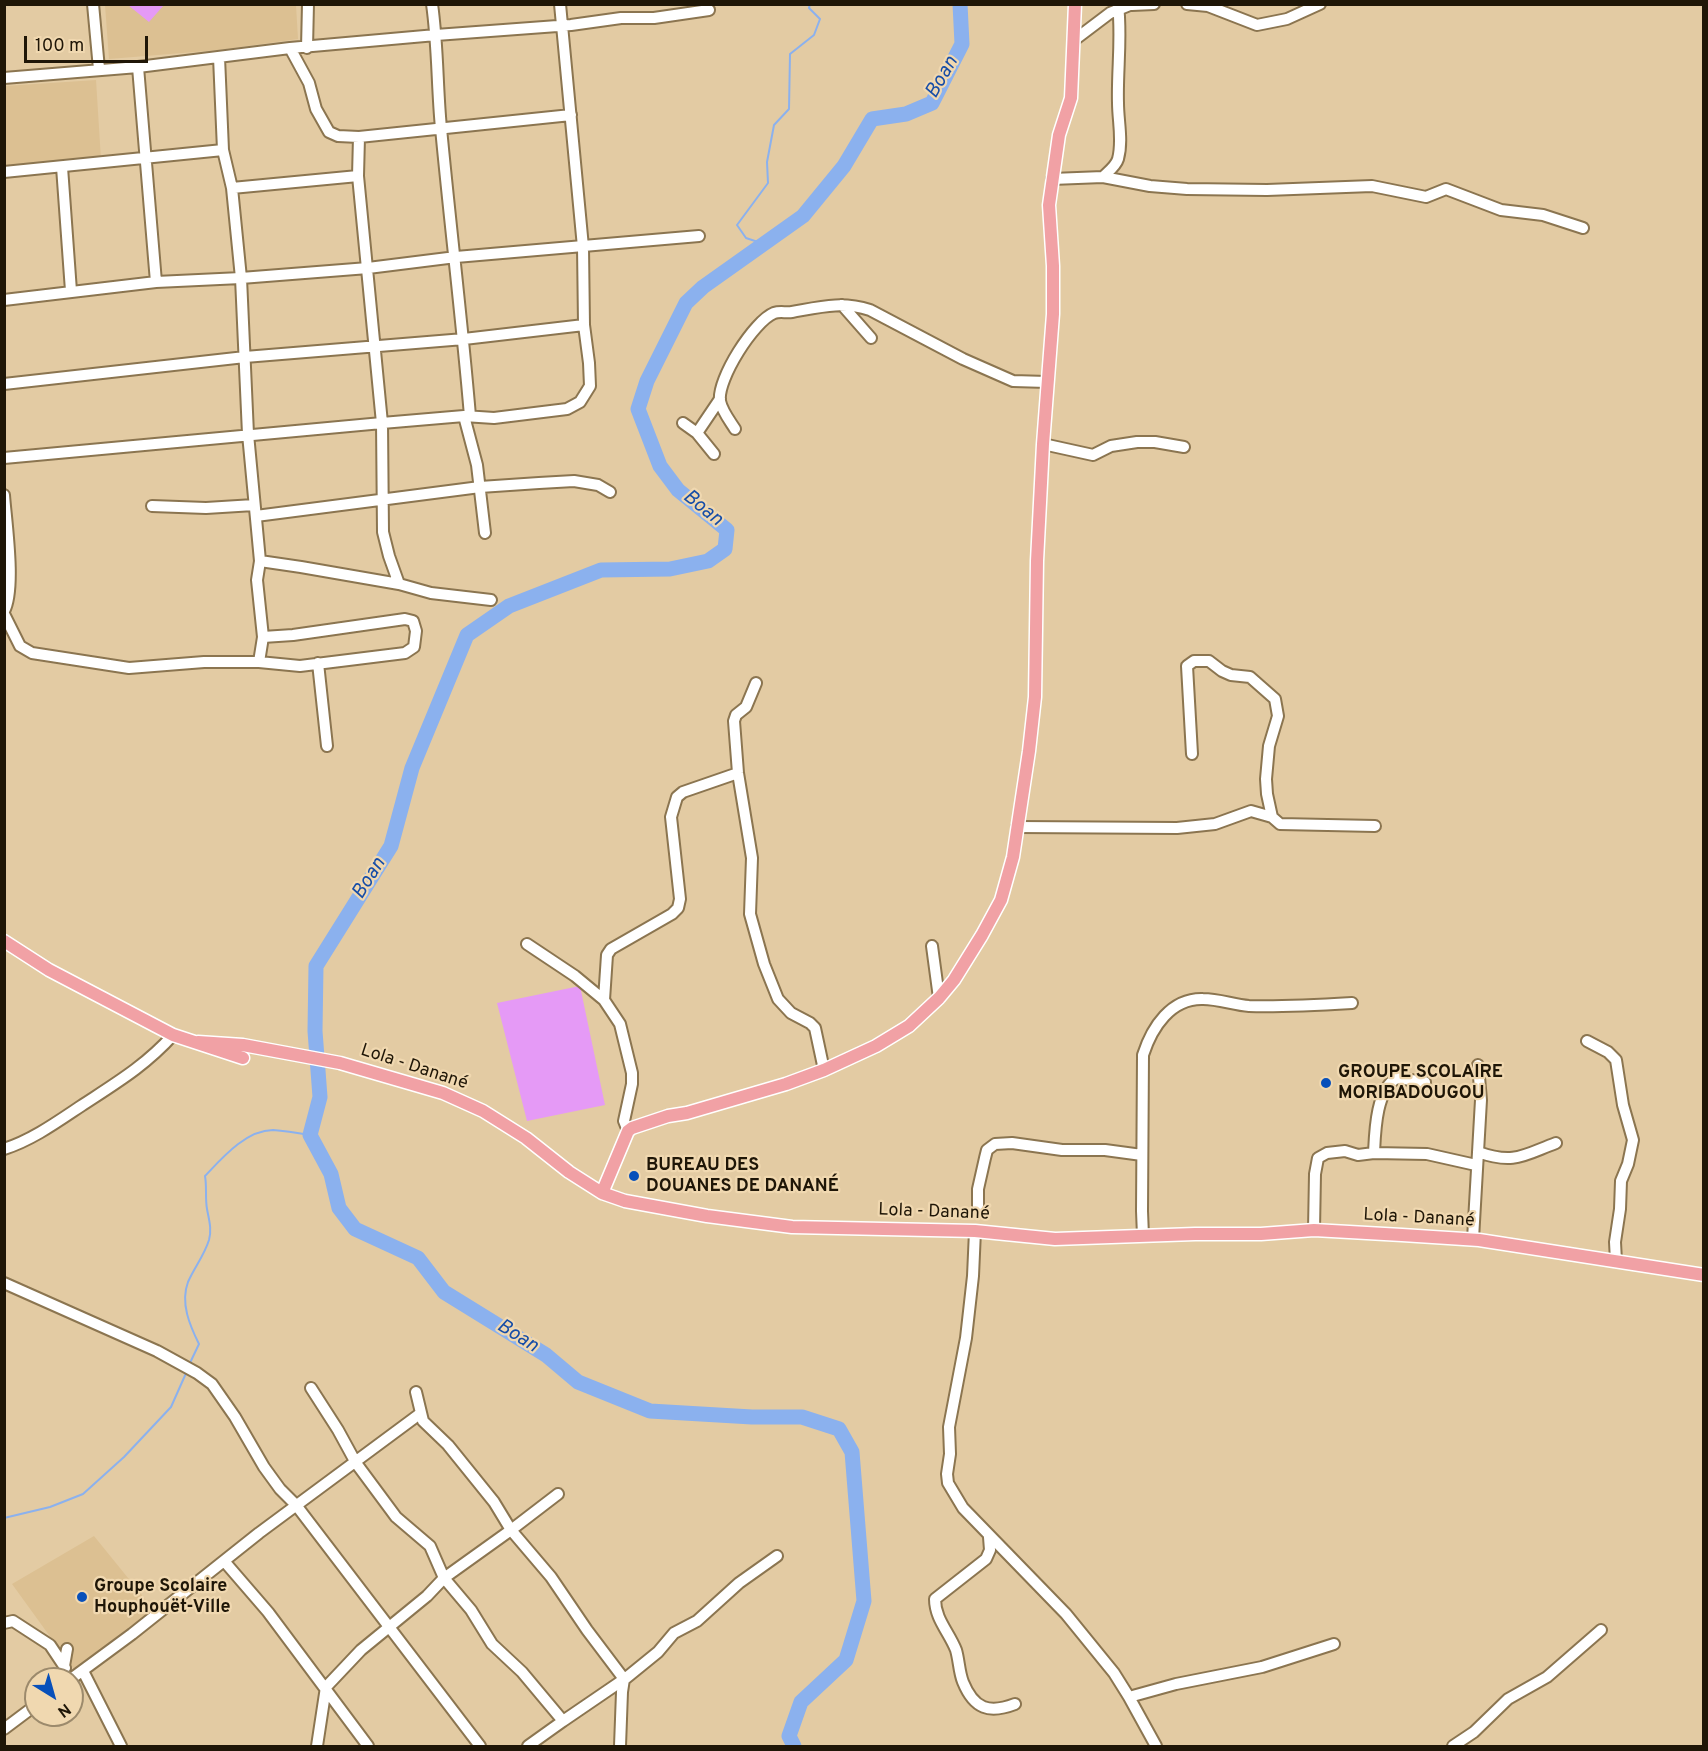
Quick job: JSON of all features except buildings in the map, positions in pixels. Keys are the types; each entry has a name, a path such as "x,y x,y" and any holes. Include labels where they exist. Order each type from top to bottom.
{"main road":[{"path":"602,1193 628,1131 668,1116 687,1113 786,1084 824,1070 876,1046 909,1026 939,998 954,980 977,944 1007,885 1028,760 1037,679 1037,561 1053,314 1049,205 1059,135 1071,98 1075,4"},
{"name":"Lola - Danané","path":"4,941 49,970 173,1035 243,1058"},
{"name":"Lola - Danané","path":"198,1042 243,1045 340,1063 443,1093 483,1111 526,1138 569,1172 602,1193 625,1201 707,1216 792,1227 975,1231 1054,1239 1261,1234 1314,1230 1473,1239 1704,1275"}],"street":[{"path":"93,4 99,69"},
{"path":"307,48 308,4"},
{"path":"432,4 441,127 464,339 467,416 477,465 484,533"},
{"path":"4,459 248,434 467,416 494,418 567,409 580,402 590,386 584,325 583,247 560,4"},
{"path":"1073,41 1118,7 1154,4"},
{"path":"1187,4 1208,6 1257,25 1287,19 1320,4"},
{"path":"1103,177 1116,163 1119,152 1118,89 1121,29 1118,7"},
{"path":"4,78 138,67 290,48 562,26 621,18 654,18 709,10"},
{"path":"290,48 309,83 316,109 329,132 338,136 359,136 571,115"},
{"path":"219,57 224,150 232,188 241,278 248,434 260,561 257,580 263,637 259,662"},
{"path":"138,67 156,282"},
{"path":"359,136 358,176 382,423 383,532 399,584"},
{"path":"4,172 224,150"},
{"path":"62,167 71,291"},
{"path":"232,188 358,176"},
{"path":"1052,179 1103,177 1150,186 1187,189 1267,190 1372,186 1426,197 1446,189 1501,210 1543,215 1583,228"},
{"path":"4,300 156,282 368,268 456,257 699,236"},
{"path":"697,434 720,399 724,381 746,340 772,314 825,305 859,306 870,310 963,359 1013,381 1047,382"},
{"path":"842,305 871,338"},
{"path":"4,384 244,357 464,339 584,325"},
{"path":"720,399 735,429"},
{"path":"683,423 697,434 714,454"},
{"path":"1043,444 1093,455 1111,446 1137,442 1155,442 1184,447"},
{"path":"152,506 255,510 384,500 480,487 574,481 598,485 610,492"},
{"path":"4,495 9,580 9,596 4,613 20,646 25,650 41,655 129,668 204,662 259,662 300,666 409,651 415,643 416,631 413,621 405,619 263,637"},
{"path":"260,561 399,584 431,593 492,600"},
{"path":"1192,754 1187,666 1194,660 1209,661 1231,675 1247,676 1253,679 1275,699 1278,716 1269,747 1266,779 1272,816 1280,824 1375,826"},
{"path":"318,663 327,746"},
{"path":"756,682 746,707 736,715 734,721 738,774 752,858 750,914 764,964 778,999 792,1013 815,1028 824,1070"},
{"path":"604,1000 606,955 611,949 672,914 678,908 680,899 671,817 677,797 683,792 738,774"},
{"path":"1017,827 1178,828 1215,824 1246,812 1272,816"},
{"path":"527,944 575,976 604,1000 620,1024 631,1062 632,1084 624,1121 628,1131"},
{"path":"932,946 939,998"},
{"path":"1143,1236 1143,1055 1146,1045 1168,1010 1181,1003 1205,999 1246,1006 1296,1007 1352,1003"},
{"path":"4,1149 19,1144 56,1123 128,1076 153,1057 173,1035"},
{"path":"1587,1041 1608,1052 1616,1060 1623,1105 1633,1140 1628,1164 1621,1181 1615,1242 1616,1261"},
{"path":"1473,1239 1481,1100 1478,1065"},
{"path":"1374,1153 1380,1103 1389,1084 1397,1078 1425,1082"},
{"path":"978,1206 978,1189 987,1150 995,1144 1012,1143 1062,1150 1104,1150 1142,1155"},
{"path":"1478,1152 1494,1158 1519,1158 1556,1143"},
{"path":"1314,1230 1315,1174 1318,1158 1331,1152 1345,1151 1358,1155 1427,1154 1476,1165"},
{"path":"975,1231 966,1338 949,1427 950,1454 947,1474 955,1496 989,1537 1065,1614 1114,1674 1130,1697 1156,1746"},
{"path":"4,1283 157,1351 212,1384 236,1417 264,1467 280,1489 296,1505 480,1746"},
{"path":"311,1388 356,1462 396,1517 430,1546 444,1578 471,1610 492,1644 522,1672 563,1721"},
{"path":"416,1392 421,1413 428,1427 448,1445 494,1503 511,1530 551,1577 586,1630 624,1679 620,1746"},
{"path":"84,1670 296,1505 421,1413"},
{"path":"317,1746 326,1687 360,1650 387,1626 410,1610 444,1578 558,1494"},
{"path":"989,1537 990,1550 986,1559 934,1599 935,1609 956,1650 963,1682 973,1697 985,1708 996,1710 1015,1704"},
{"path":"528,1746 624,1679 658,1652 674,1633 697,1621 739,1583 777,1556"},
{"path":"224,1561 268,1612 368,1746"},
{"path":"4,1623 13,1621 40,1637 51,1645 64,1666"},
{"path":"1456,1746 1479,1728 1508,1699 1546,1677 1601,1630"},
{"path":"1130,1697 1176,1684 1262,1667 1334,1644"},
{"path":"64,1666 67,1649"},
{"path":"84,1673 122,1746"},
{"path":"4,1729 24,1714"}],"shaded area":[{"path":"105,5 296,5 298,39 219,50 109,59"},
{"path":"128,5 164,5 149,22"},
{"path":"96,80 101,160 5,168 5,86"},
{"path":"580,986 605,1105 527,1121 497,1003"},
{"name":"Groupe Scolaire Houphouët-Ville","path":"94,1536 154,1610 80,1667 72,1667 12,1584"}],"waterway":[{"path":"764,244 746,238 737,225 768,183 767,162 774,125 789,109 790,54 814,35 820,19 809,8 810,4"},
{"name":"Boan","path":"794,1746 789,1736 801,1702 846,1660 864,1601 852,1452 839,1429 802,1417 752,1417 650,1411 578,1382 546,1355 444,1292 418,1258 355,1229 339,1208 331,1174 310,1135 320,1097 315,1031 316,966 391,846 412,768 467,635 509,606 601,570 670,569 708,561 725,549 727,530 678,490 660,466 638,409 647,381 686,303 703,287 803,216 844,166 872,119 906,114 932,103 962,44 960,4"},
{"path":"189,1365 199,1344 187,1314 186,1290 190,1277 207,1246 210,1232 205,1176 235,1146 263,1131 273,1130 310,1135"},
{"path":"4,1518 50,1507 83,1494 124,1457 171,1407 187,1371"}],"place":[{"name":"GROUPE SCOLAIRE MORIBADOUGOU","path":"1326,1083"},
{"name":"BUREAU DES DOUANES DE DANANÉ","path":"634,1176"},
{"name":"Groupe Scolaire Houphouët-Ville","path":"82,1597"}]}
